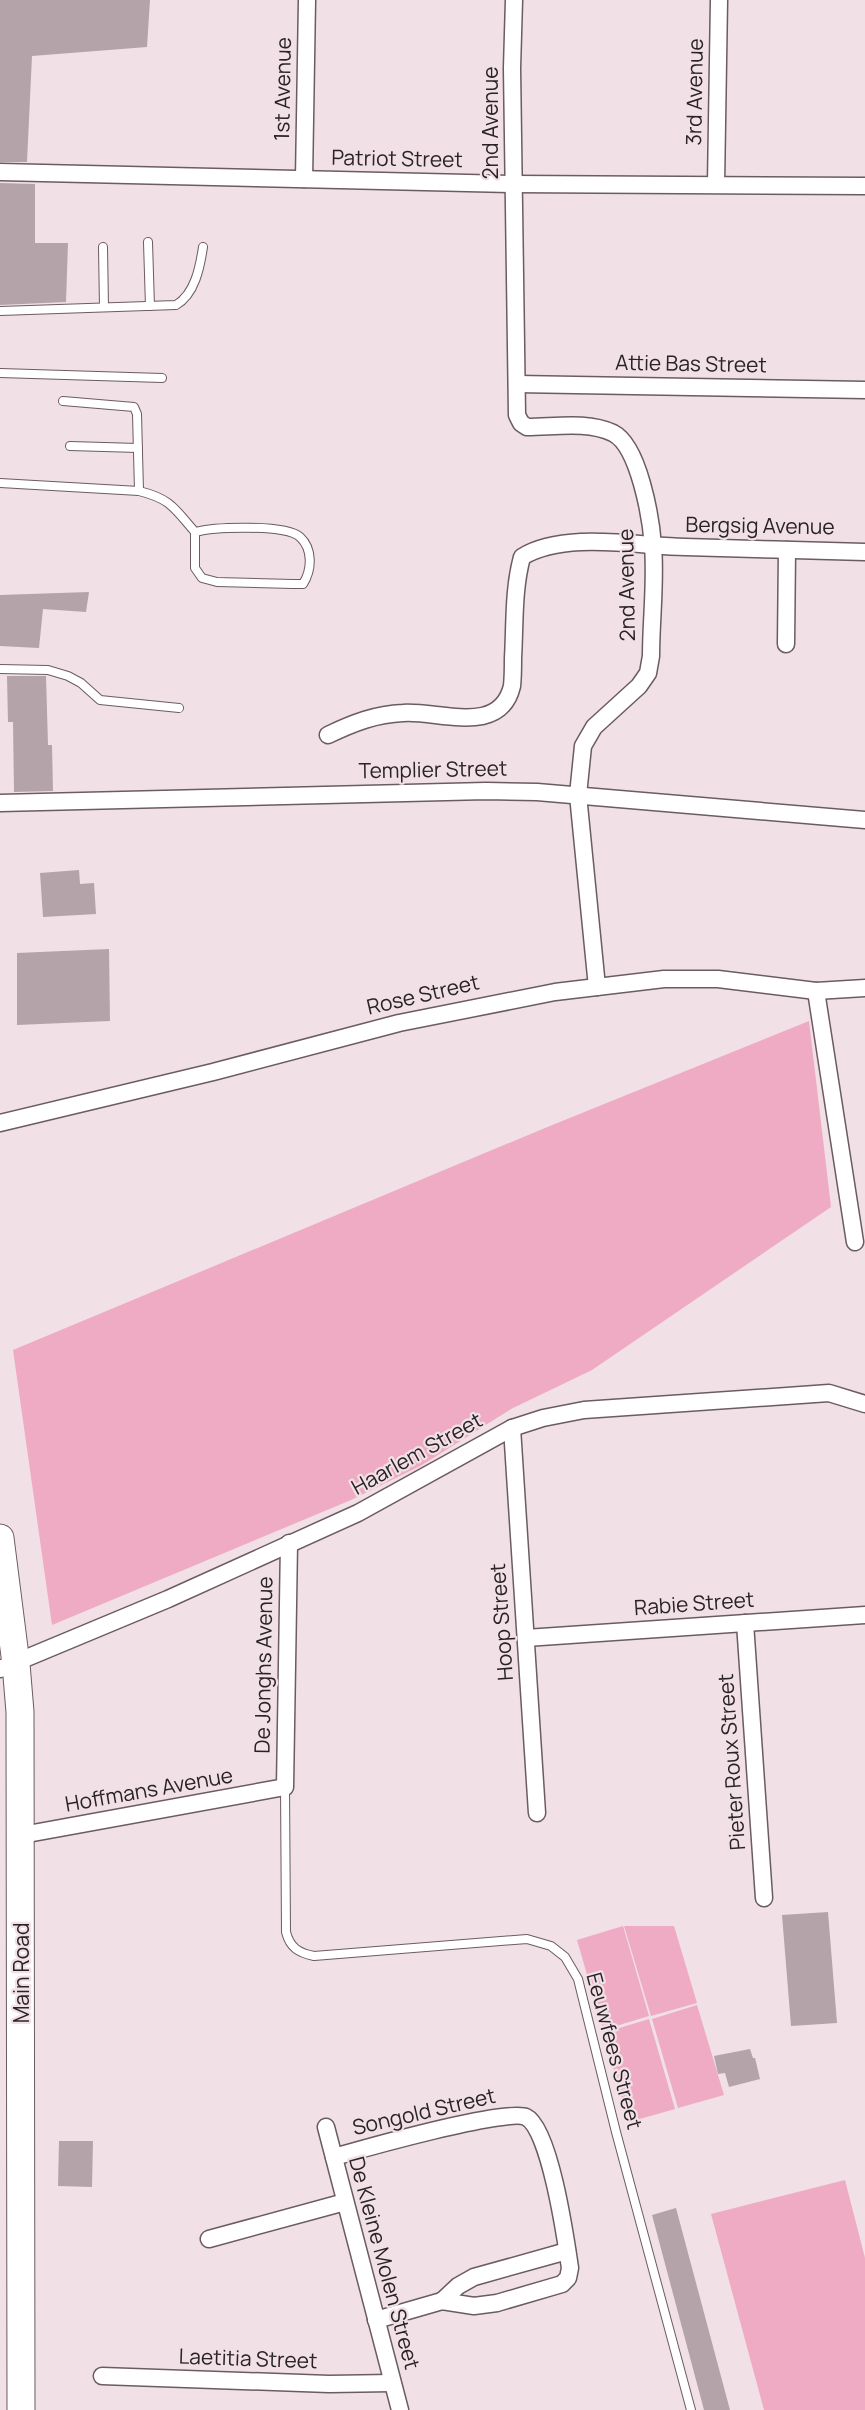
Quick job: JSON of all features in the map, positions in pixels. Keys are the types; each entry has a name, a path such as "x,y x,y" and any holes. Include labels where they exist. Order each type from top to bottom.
{"main road":[{"name":"Main Road","path":"0,1538 8,1666 20,1712 22,1835 21,2410"}],"street":[{"name":"1st Avenue","path":"304,179 308,0"},
{"name":"2nd Avenue","path":"514,0 513,184 517,415 521,423 527,427 595,426 616,434 630,449 645,496 653,546 651,656 648,673 639,686 594,727 583,746 578,795 597,987"},
{"name":"3rd Avenue","path":"716,184 719,0"},
{"name":"Patriot Street","path":"0,172 513,184 865,186"},
{"name":"Attie Bas Street","path":"517,384 865,390"},
{"name":"Bergsig Avenue","path":"328,735 353,723 379,715 406,712 458,718 479,717 503,705 512,686 517,576 522,557 533,551 560,544 601,543 865,552"},
{"path":"786,644 787,550"},
{"name":"Templier Street","path":"0,803 474,791 578,795 865,820"},
{"name":"Rose Street","path":"0,1123 213,1072 399,1023 513,999 664,979 718,979 816,991 865,988"},
{"path":"816,991 855,1242"},
{"name":"Haarlem Street","path":"8,1666 358,1513 512,1428 543,1418 584,1410 805,1394 829,1393 865,1404"},
{"name":"Hoop Street","path":"512,1428 537,1813"},
{"name":"De Jonghs Avenue","path":"285,1787 289,1543"},
{"name":"Rabie Street","path":"526,1638 865,1615"},
{"name":"Pieter Roux Street","path":"745,1623 764,1898"},
{"name":"Hoffmans Avenue","path":"22,1835 285,1787"},
{"name":"Songold Street","path":"334,2157 480,2120 509,2115 526,2117 536,2127 555,2183 569,2275 555,2288 483,2306 466,2306 442,2301"},
{"name":"De Kleine Molen Street","path":"326,2127 400,2410"},
{"path":"209,2239 345,2202"},
{"name":"Songold Street","path":"376,2320 442,2301 458,2286 474,2277 567,2251"},
{"name":"Laetitia Street","path":"102,2376 392,2384"}],"lane":[{"path":"148,242 150,306"},
{"path":"103,247 104,307"},
{"path":"0,311 176,305 186,300 199,270 203,247"},
{"path":"0,373 162,378"},
{"path":"63,401 134,407 137,414 138,491"},
{"path":"70,446 138,448"},
{"path":"0,483 138,491 158,496 167,500 195,532 195,568 202,578 217,582 293,584 303,584 306,578 310,563 307,548 299,536 287,531 229,527 195,532"},
{"path":"0,669 48,670 81,683 100,700 179,708"},
{"name":"Eeuwfees Street","path":"285,1787 286,1932 288,1941 296,1950 314,1956 527,1939 551,1946 565,1957 572,1967 583,1995 616,2132 691,2410"}],"shaded area":[{"path":"809,1021 831,1207 592,1370 511,1409 422,1465 351,1500 52,1625 13,1350 545,1128"},
{"path":"623,1926 649,2016 603,2030 577,1940"},
{"path":"624,1926 674,1926 697,2003 651,2016"},
{"path":"697,2005 724,2095 678,2108 652,2019"},
{"path":"649,2019 675,2109 629,2122 603,2033"},
{"path":"845,2180 865,2258 865,2410 764,2410 711,2214"}],"building":[{"path":"0,0 150,0 147,47 32,56 27,162 0,162"},
{"path":"0,183 35,184 35,243 68,243 66,302 0,305"},
{"path":"89,592 86,612 43,609 39,648 0,646 0,595"},
{"path":"7,676 46,676 48,745 52,745 53,791 14,792 13,722 8,722"},
{"path":"79,870 80,884 94,883 96,914 43,917 40,873"},
{"path":"109,949 110,1021 17,1025 17,953"},
{"path":"828,1912 837,2023 791,2026 782,1915"},
{"path":"750,2049 755,2058 760,2079 729,2087 725,2073 718,2074 714,2056"},
{"path":"59,2141 93,2141 92,2187 58,2186"},
{"path":"676,2208 730,2410 704,2410 652,2215"}]}
